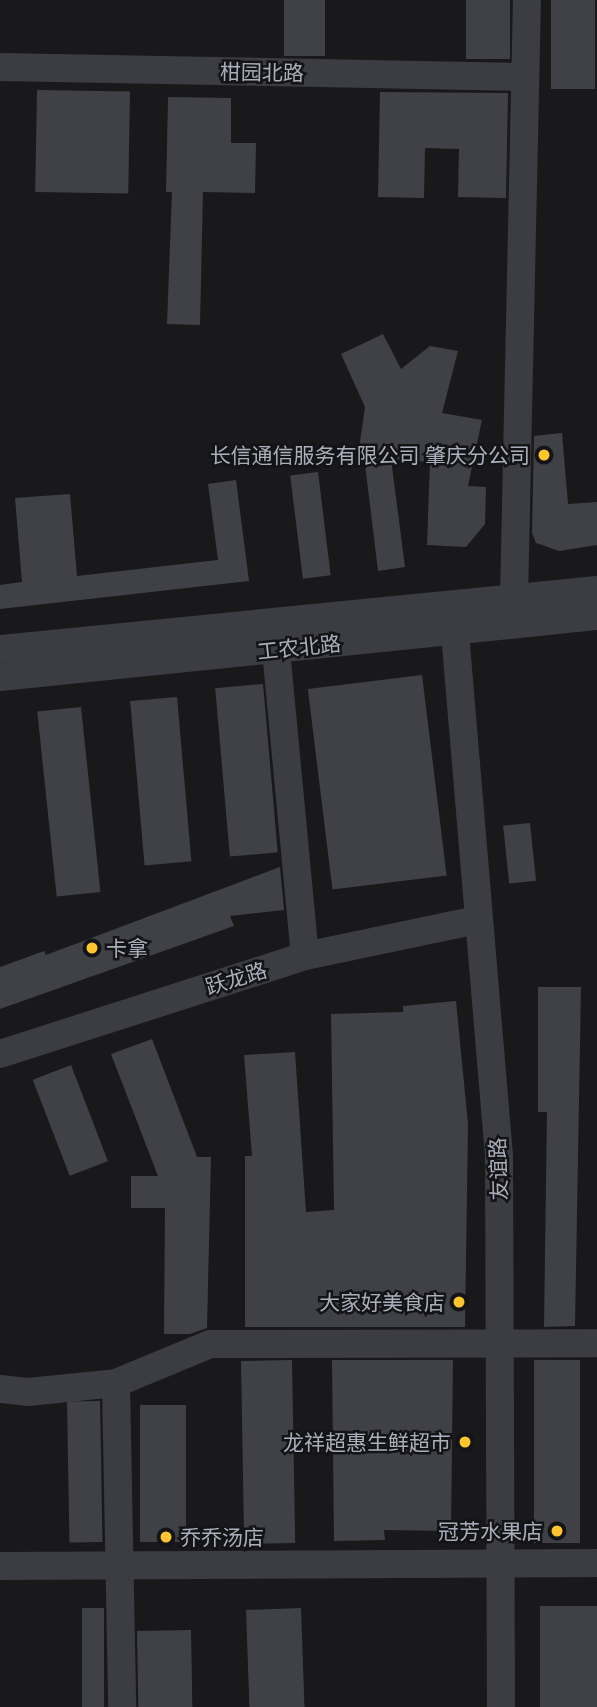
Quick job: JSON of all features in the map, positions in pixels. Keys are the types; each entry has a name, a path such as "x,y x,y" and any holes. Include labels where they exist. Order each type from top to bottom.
{"street":[{"path":"514,598 527,0"},
{"name":"柑园北路","path":"0,67 524,77"},
{"name":"工农北路","path":"0,649 597,590"},
{"name":"工农北路","path":"0,677 455,633 597,616"},
{"name":"友谊路","path":"455,633 499,1156 501,1707"},
{"path":"276,650 305,956"},
{"name":"跃龙路","path":"0,1054 305,956 478,920"},
{"path":"0,1389 28,1392 116,1383 210,1344 597,1343"},
{"path":"116,1383 122,1707"},
{"path":"0,1566 597,1563"}],"building":[{"path":"284,0 325,0 325,56 284,56"},
{"path":"466,0 510,0 510,59 466,59"},
{"path":"551,0 595,0 595,89 551,89"},
{"path":"37,90 130,92 128,194 35,192"},
{"path":"380,92 508,93 506,198 458,197 459,149 425,148 424,198 378,197"},
{"path":"168,97 231,98 231,143 256,143 255,193 203,192 200,325 167,324 172,192 166,192"},
{"path":"383,334 401,369 430,346 458,351 442,413 482,420 468,486 486,487 485,524 466,547 427,545 430,462 391,459 405,567 378,571 364,456 358,456 365,407 341,354"},
{"path":"562,433 568,504 597,502 597,545 559,551 536,543 532,533 534,436"},
{"path":"318,472 331,575 303,579 290,475"},
{"path":"236,480 249,581 0,609 0,585 22,582 15,498 70,494 77,576 218,560 208,484"},
{"path":"422,675 447,875 332,890 308,689"},
{"path":"263,684 278,852 230,857 215,688"},
{"path":"177,697 191,861 145,865 130,701"},
{"path":"81,707 100,892 57,897 37,712"},
{"path":"530,823 536,881 509,884 503,826"},
{"path":"280,867 284,910 230,916 234,926 0,1009 0,967 44,951 46,955"},
{"path":"538,987 581,987 575,1326 544,1327 547,1112 538,1112"},
{"path":"456,1001 468,1124 465,1327 245,1327 245,1156 252,1156 244,1055 295,1052 306,1212 334,1210 331,1014 403,1012 403,1006"},
{"path":"152,1039 197,1157 211,1157 207,1328 190,1334 164,1334 165,1208 131,1208 131,1176 158,1176 111,1054"},
{"path":"71,1065 108,1161 70,1176 33,1080"},
{"path":"292,1360 295,1543 244,1544 241,1361"},
{"path":"332,1360 453,1360 451,1531 384,1530 385,1540 334,1541"},
{"path":"534,1360 580,1360 580,1543 534,1543"},
{"path":"100,1401 102,1542 69,1543 67,1402"},
{"path":"140,1405 186,1405 186,1542 140,1542"},
{"path":"540,1606 597,1606 597,1707 540,1707"},
{"path":"82,1608 104,1608 104,1707 82,1707"},
{"path":"301,1608 304,1707 249,1707 246,1610"},
{"path":"191,1630 192,1707 138,1707 137,1631"}],"place":[{"name":"长信通信服务有限公司 肇庆分公司","path":"544,455"},
{"name":"卡拿","path":"92,948"},
{"name":"大家好美食店","path":"459,1302"},
{"name":"龙祥超惠生鲜超市","path":"465,1442"},
{"name":"冠芳水果店","path":"557,1531"},
{"name":"乔乔汤店","path":"166,1537"}]}
